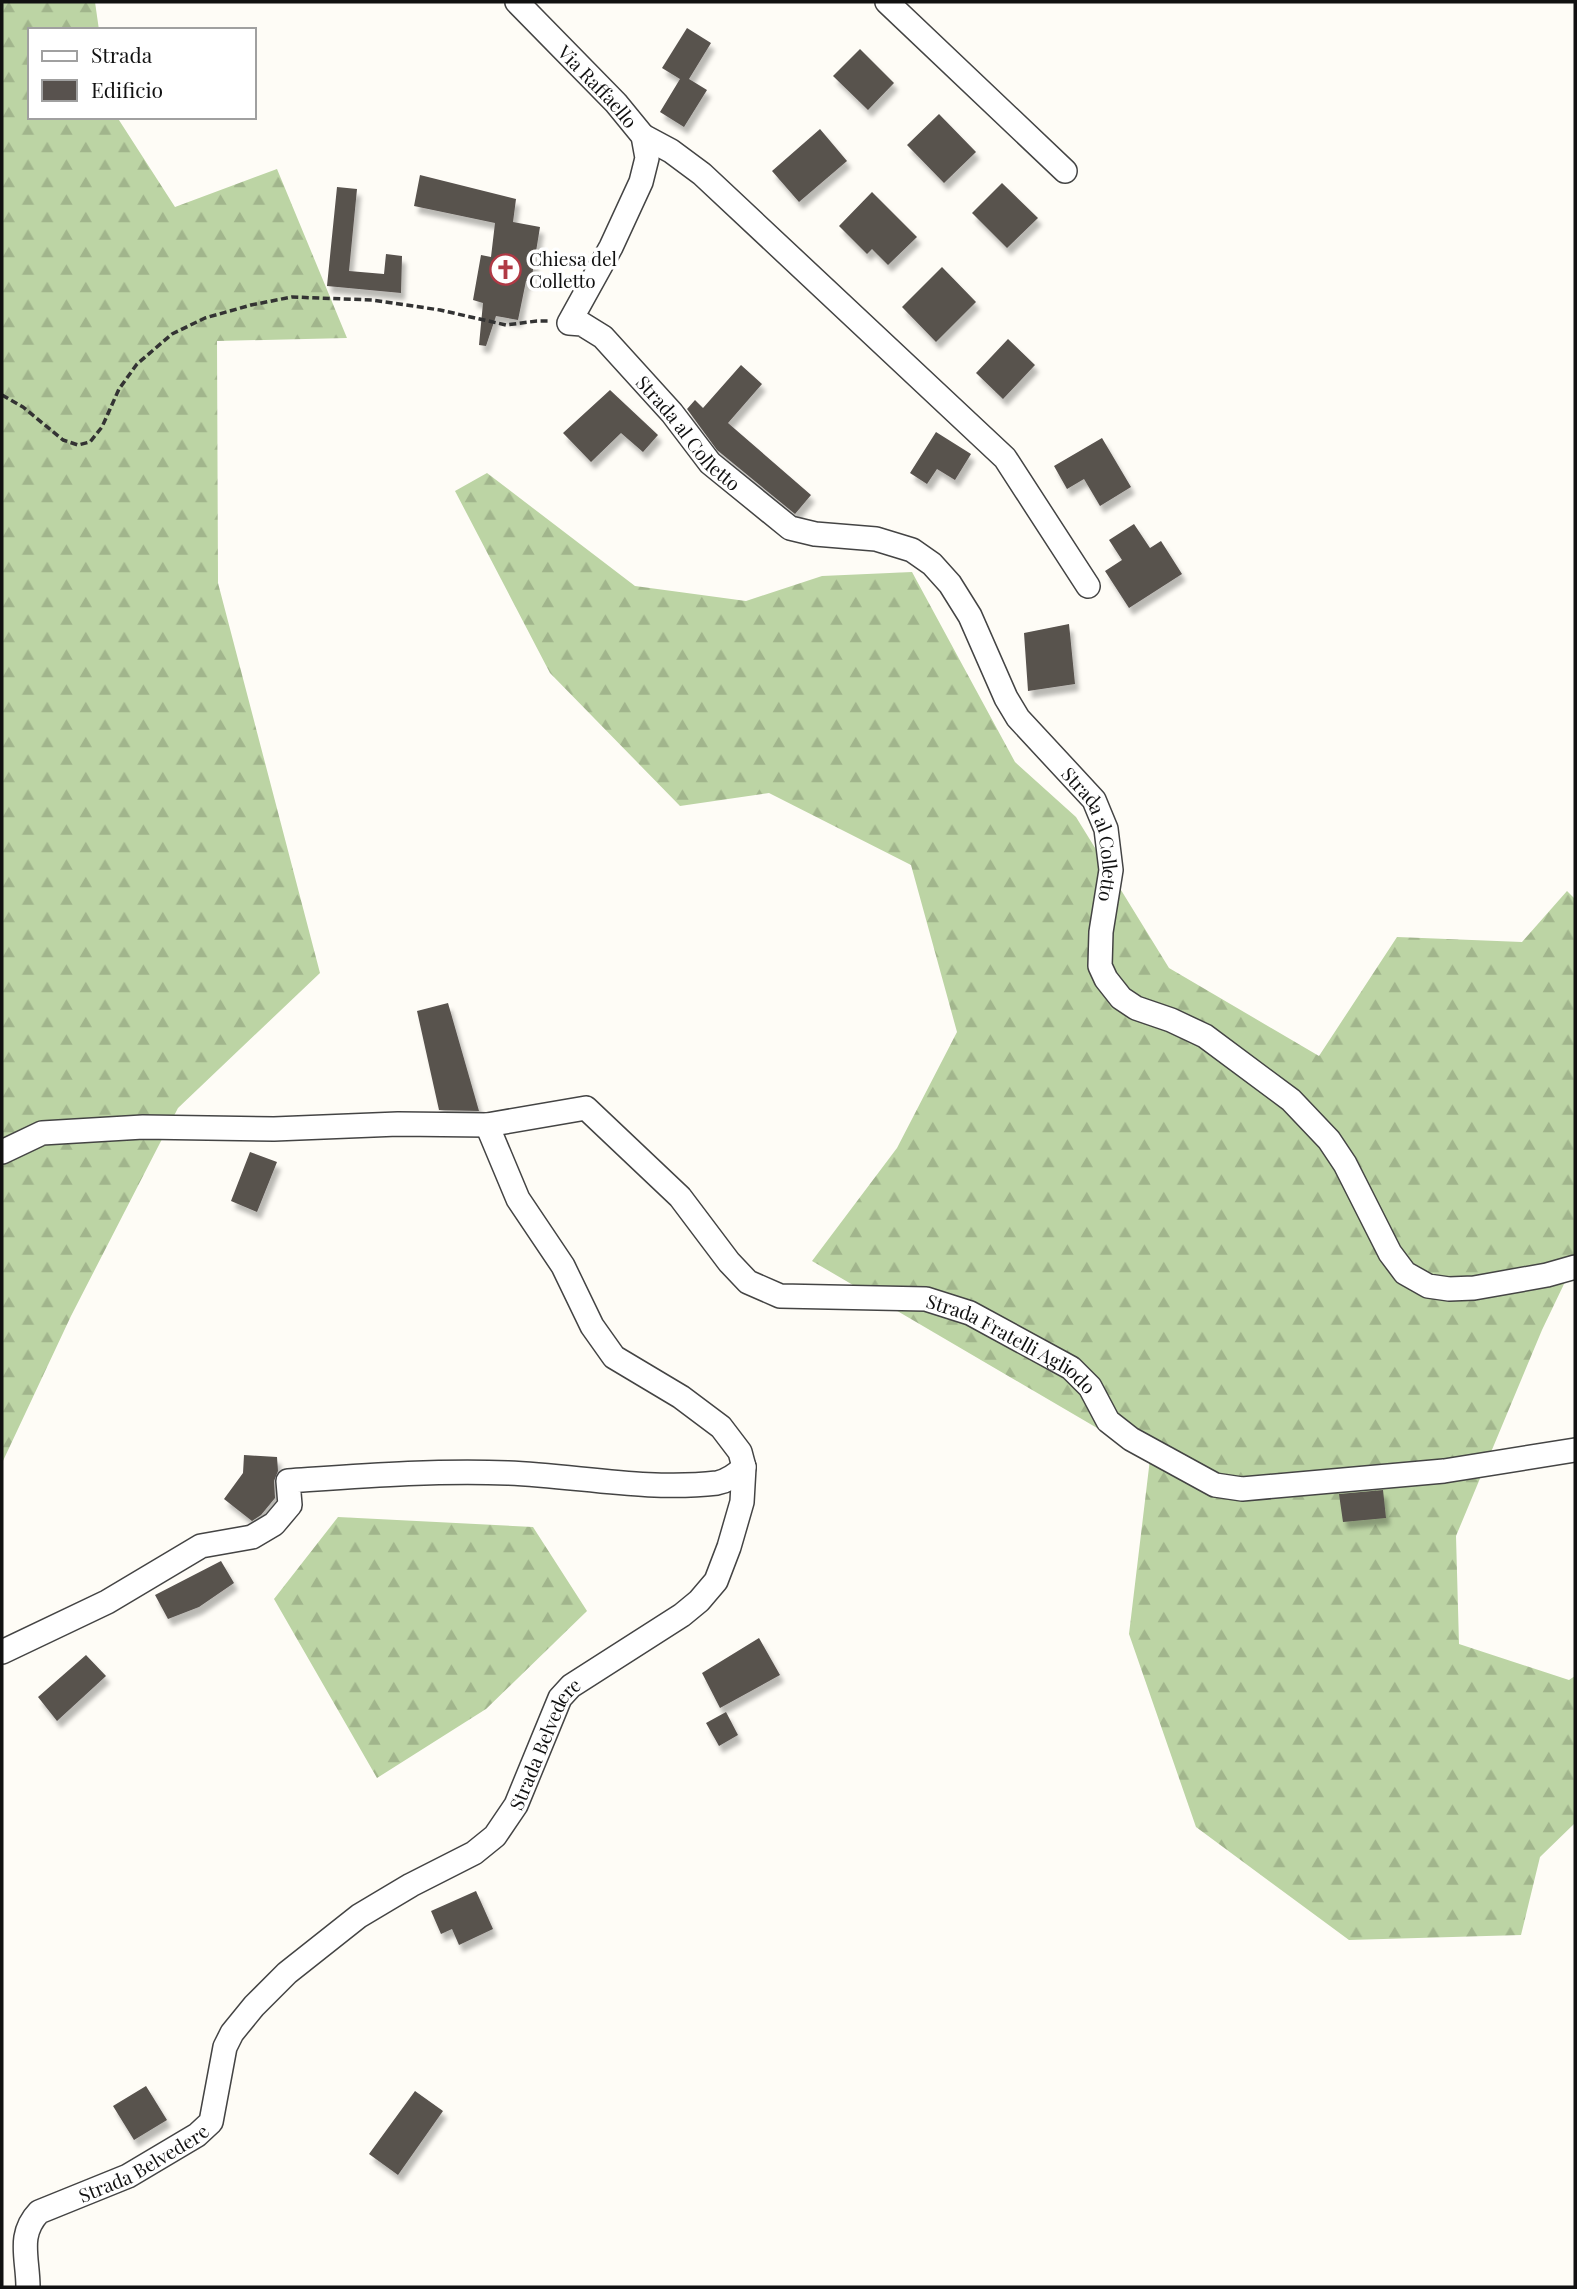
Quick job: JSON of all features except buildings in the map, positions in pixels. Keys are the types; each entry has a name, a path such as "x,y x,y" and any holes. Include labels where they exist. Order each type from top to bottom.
{"street":[{"name":"Via Raffaello","path":"517,2 616,103 643,136 647,158 641,182 576,323"},
{"path":"887,2 1065,171"},
{"path":"643,136 671,151 702,174 1005,458 1088,586"},
{"name":"Strada al Colletto","path":"576,323 603,337 612,346 672,413 709,463 790,528 815,534 876,539 912,550 932,564 950,584 970,616 1006,698 1018,718 1094,800 1106,829 1111,870 1101,932 1100,966 1106,979 1121,998 1136,1008 1171,1020 1205,1037 1292,1100 1329,1140 1345,1164 1390,1253 1405,1273 1428,1286 1449,1289 1474,1288 1547,1275 1575,1267"},
{"name":"Strada Fratelli Agliodo","path":"487,1125 586,1108 680,1197 729,1262 748,1282 780,1296 926,1299 970,1314 1072,1368 1090,1387 1108,1421 1131,1439 1215,1485 1242,1489 1444,1471 1575,1450"},
{"path":"2,1152 42,1133 118,1128 274,1129 398,1124 487,1125 518,1199 563,1266 592,1326 614,1357 681,1397 721,1427 740,1452 744,1467 734,1477 721,1482 663,1487 508,1473 399,1474 288,1481 290,1505 274,1524 252,1537 201,1546 107,1602 2,1652"},
{"name":"Strada Belvedere","path":"28,2287 26,2228 39,2212 128,2176 197,2135 211,2122 225,2047 232,2033 254,2006 287,1973 359,1916 411,1885 474,1853 495,1836 516,1805 560,1698 571,1686 596,1668 682,1615 699,1601 716,1581 742,1502 744,1467"}],"path":[{"path":"2,395 23,407 63,440 78,444 90,442 102,428 119,389 137,364 172,334 205,318 292,297 372,300 440,310 506,325 537,321 576,323"}],"green space":[{"path":"2,2 95,2 99,28 28,28 28,119 118,119 175,207 277,169 347,338 217,341 218,583 320,973 178,1108 71,1316 2,1463"},
{"path":"487,473 635,586 746,601 822,576 912,572 1015,762 1076,817 1169,968 1319,1056 1397,937 1522,942 1567,891 1575,899 1575,1261 1542,1330 1456,1536 1459,1644 1569,1680 1575,1676 1575,1823 1540,1857 1521,1935 1349,1940 1196,1827 1129,1634 1150,1459 812,1261 897,1148 957,1032 911,865 769,793 680,806 550,673 455,491"},
{"path":"338,1517 533,1527 587,1611 486,1709 377,1778 274,1599"}],"place":[{"name":"Chiesa del Colletto","path":"506,269"}]}
